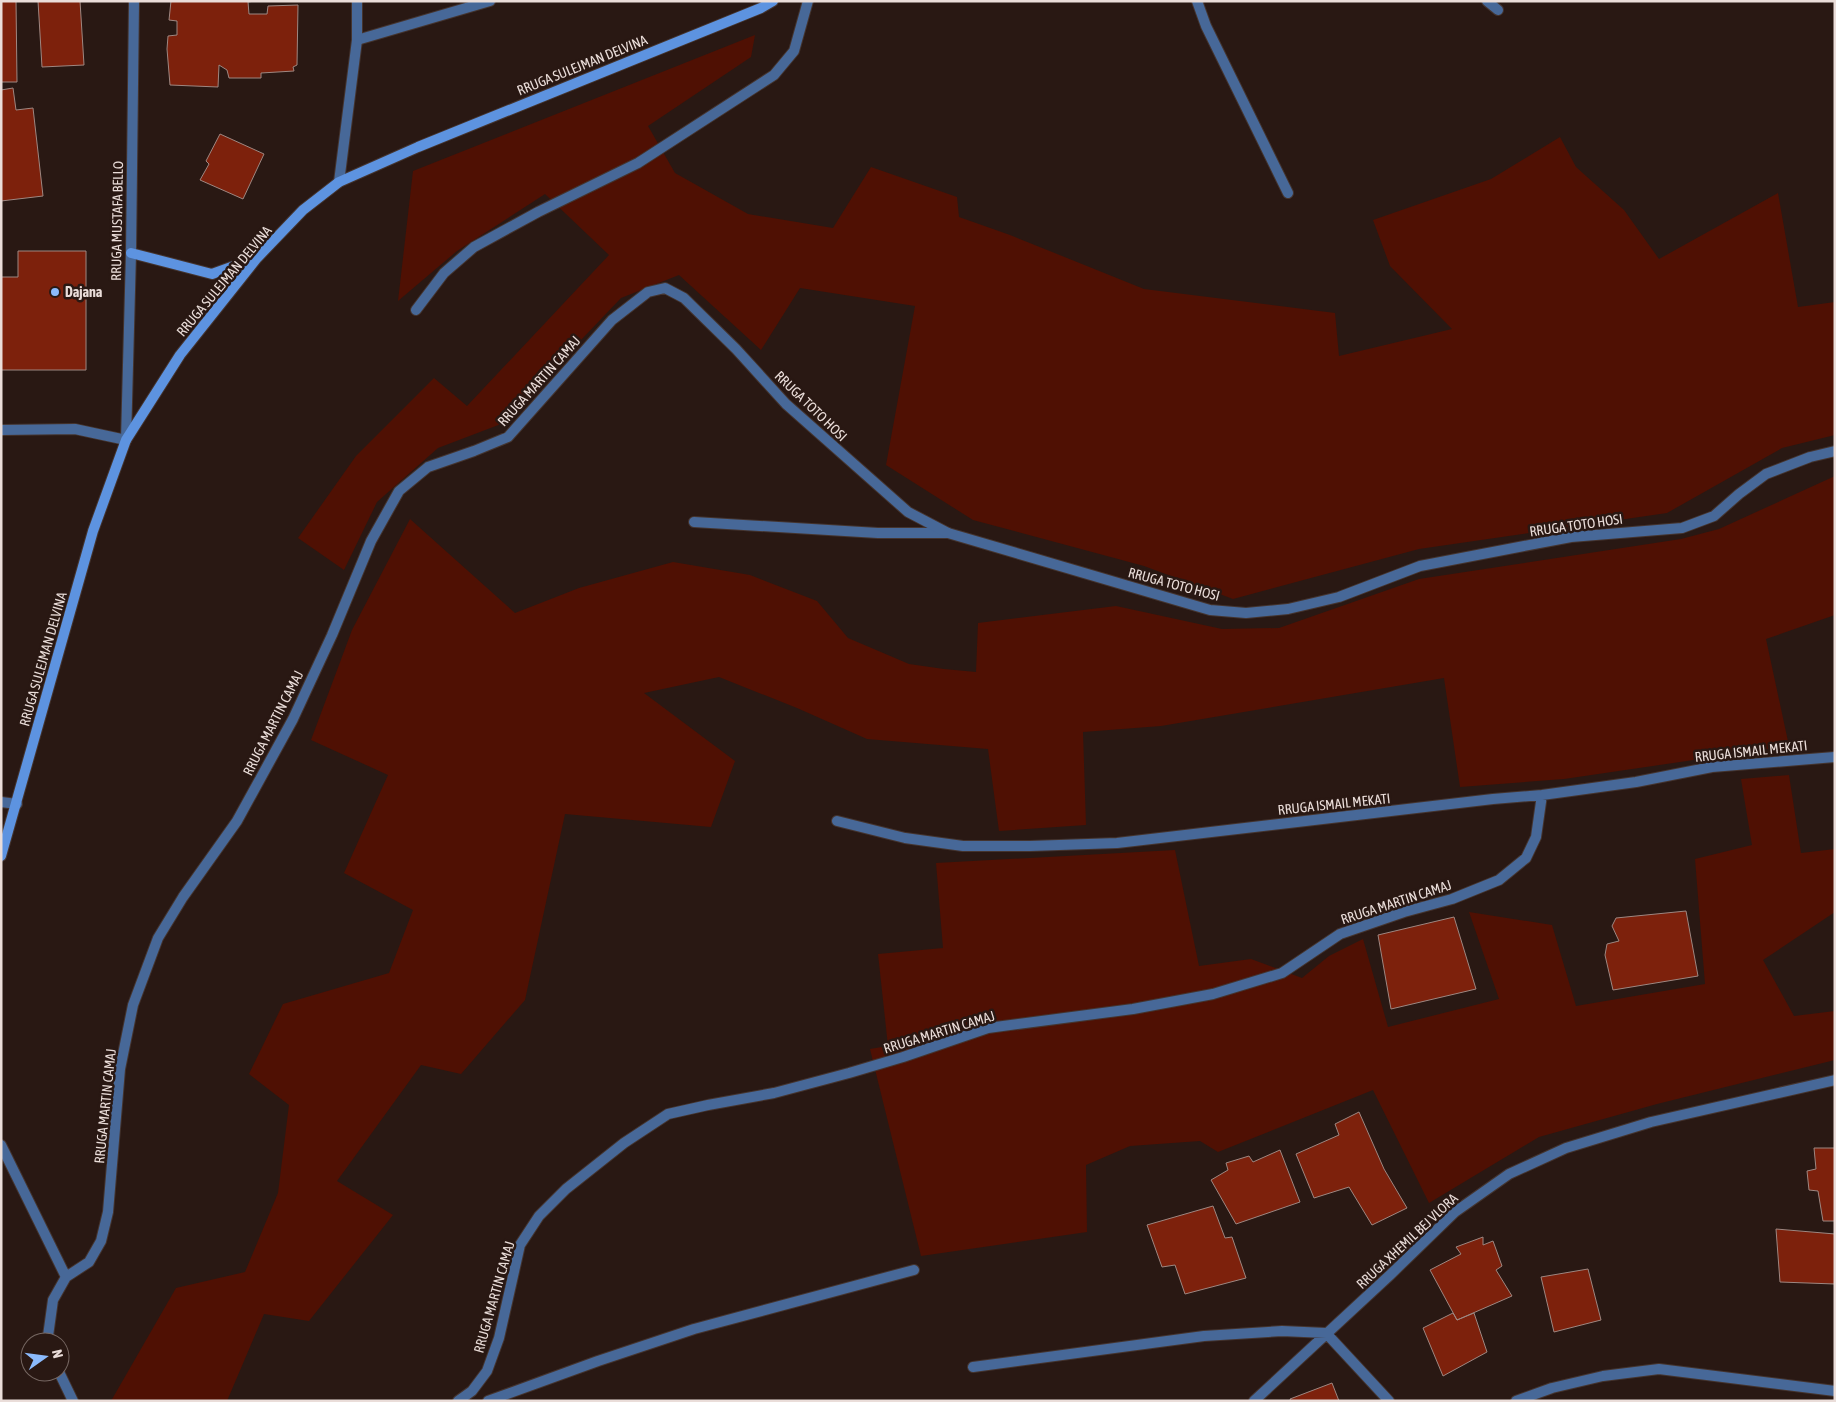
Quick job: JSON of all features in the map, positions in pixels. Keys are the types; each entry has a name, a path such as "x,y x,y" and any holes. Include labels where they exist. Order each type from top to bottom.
{"main road":[{"name":"RRUGA SULEJMAN DELVINA","path":"1,856 93,531 126,440 180,355 257,258 304,210 339,182 418,147 761,8 773,1"},
{"path":"131,254 212,274 257,258"}],"street":[{"name":"RRUGA MUSTAFA BELLO","path":"126,440 131,254 134,1"},
{"path":"339,182 357,40 357,1"},
{"path":"357,40 490,1"},
{"path":"416,310 444,273 474,247 538,212 638,163 774,75 794,51 808,1"},
{"path":"1197,1 1206,26 1288,193"},
{"path":"1487,1 1498,10"},
{"name":"RRUGA TOTO HOSI","path":"665,288 684,298 786,404 908,512 948,533 1210,610 1246,613 1288,609 1339,597 1429,564 1571,537 1682,528 1714,516 1766,474 1810,457 1835,451"},
{"name":"RRUGA MARTIN CAMAJ","path":"49,1332 53,1300 66,1277 89,1262 101,1241 108,1212 120,1069 133,1005 158,938 183,897 237,821 294,719 332,635 371,541 399,491 428,466 474,451 508,437 612,320 648,292 665,288"},
{"path":"1,430 74,429 126,440"},
{"path":"694,522 878,533 948,533"},
{"name":"RRUGA ISMAIL MEKATI","path":"837,821 905,838 963,846 1117,844 1493,799 1542,795 1636,782 1712,767 1835,757"},
{"name":"RRUGA MARTIN CAMAJ","path":"458,1401 472,1392 487,1371 499,1338 520,1245 539,1216 566,1189 610,1154 668,1114 774,1093 849,1073 988,1028 1133,1009 1213,994 1282,973 1340,934 1404,912 1452,899 1499,880 1526,858 1536,837 1542,795"},
{"path":"1,802 17,804"},
{"name":"RRUGA XHEMIL BEJ VLORA","path":"1254,1401 1455,1212 1509,1174 1566,1148 1652,1122 1835,1080"},
{"path":"1,1145 66,1277"},
{"path":"488,1401 694,1329 914,1270"},
{"path":"973,1367 1204,1336 1282,1331 1326,1333 1388,1401"},
{"path":"1516,1401 1552,1388 1603,1376 1659,1369 1835,1391"},
{"path":"63,1382 73,1401"}],"shaded area":[{"path":"755,35 751,57 648,126 675,173 748,214 833,228 871,167 957,197 959,217 1010,235 1144,289 1335,313 1339,356 1452,329 1390,266 1373,220 1491,179 1560,137 1576,167 1624,210 1659,259 1778,193 1798,307 1835,302 1835,435 1782,448 1667,513 1419,549 1233,599 1144,566 973,520 886,465 915,306 800,288 761,350 679,275 621,298 501,424 438,448 377,502 344,570 298,538 356,456 434,378 467,406 609,255 545,194 457,251 398,301 413,171"},
{"path":"1835,476 1835,615 1766,639 1789,746 1564,779 1460,787 1444,678 1161,726 1083,732 1086,825 999,831 988,749 867,739 797,708 719,677 644,693 735,761 711,827 565,814 525,1000 461,1074 421,1065 337,1181 393,1215 309,1321 264,1314 227,1401 111,1401 176,1288 245,1272 278,1193 289,1105 249,1074 283,1004 389,973 413,910 344,873 388,775 311,740 352,630 410,519 515,613 579,588 673,562 750,575 817,601 848,638 909,664 976,672 978,623 1116,606 1222,629 1279,628 1419,579 1681,539 1719,529"},
{"path":"1789,775 1801,853 1835,849 1835,912 1763,960 1794,1016 1835,1011 1835,1060 1657,1104 1539,1137 1429,1203 1373,1090 1218,1152 1200,1141 1130,1146 1086,1165 1087,1232 921,1256 870,1049 888,1046 878,954 943,948 936,863 1175,850 1199,966 1251,959 1302,978 1329,956 1363,939 1388,1027 1499,999 1469,912 1552,925 1576,1006 1705,984 1695,859 1752,845 1741,779"}],"building":[{"path":"1,1 16,1 17,82 1,82"},
{"path":"38,1 80,1 84,65 42,67"},
{"path":"171,1 255,1 248,2 249,14 267,14 268,6 298,5 297,65 293,67 294,71 261,73 261,78 229,78 227,70 219,65 218,87 170,85 167,49 168,36 177,35 177,21 169,20"},
{"path":"13,88 16,110 33,108 43,196 1,201 1,90"},
{"path":"220,134 264,154 243,199 200,180 209,164 206,161"},
{"path":"18,251 86,251 86,370 1,370 1,277 18,277"},
{"path":"1686,911 1698,976 1613,990 1605,955 1607,944 1619,941 1612,926 1616,918"},
{"path":"1454,917 1476,989 1391,1009 1378,935"},
{"path":"1359,1112 1384,1169 1407,1208 1372,1225 1349,1187 1314,1198 1296,1154 1339,1135 1335,1124"},
{"path":"1814,1148 1835,1148 1835,1221 1823,1221 1818,1191 1809,1190 1807,1171 1816,1169"},
{"path":"1280,1150 1300,1202 1236,1224 1211,1180 1228,1170 1226,1163 1249,1156 1253,1162"},
{"path":"1213,1206 1225,1238 1232,1237 1246,1278 1185,1294 1175,1265 1162,1267 1147,1225"},
{"path":"1776,1229 1835,1234 1835,1284 1780,1282"},
{"path":"1483,1237 1483,1245 1493,1241 1502,1266 1496,1270 1512,1296 1457,1320 1430,1270 1461,1254 1456,1247"},
{"path":"1588,1269 1601,1320 1554,1332 1541,1277"},
{"path":"1453,1313 1457,1320 1474,1313 1487,1352 1443,1376 1423,1328"},
{"path":"1332,1383 1339,1401 1291,1401 1290,1399"}],"place":[{"name":"Dajana","path":"55,292"}]}
